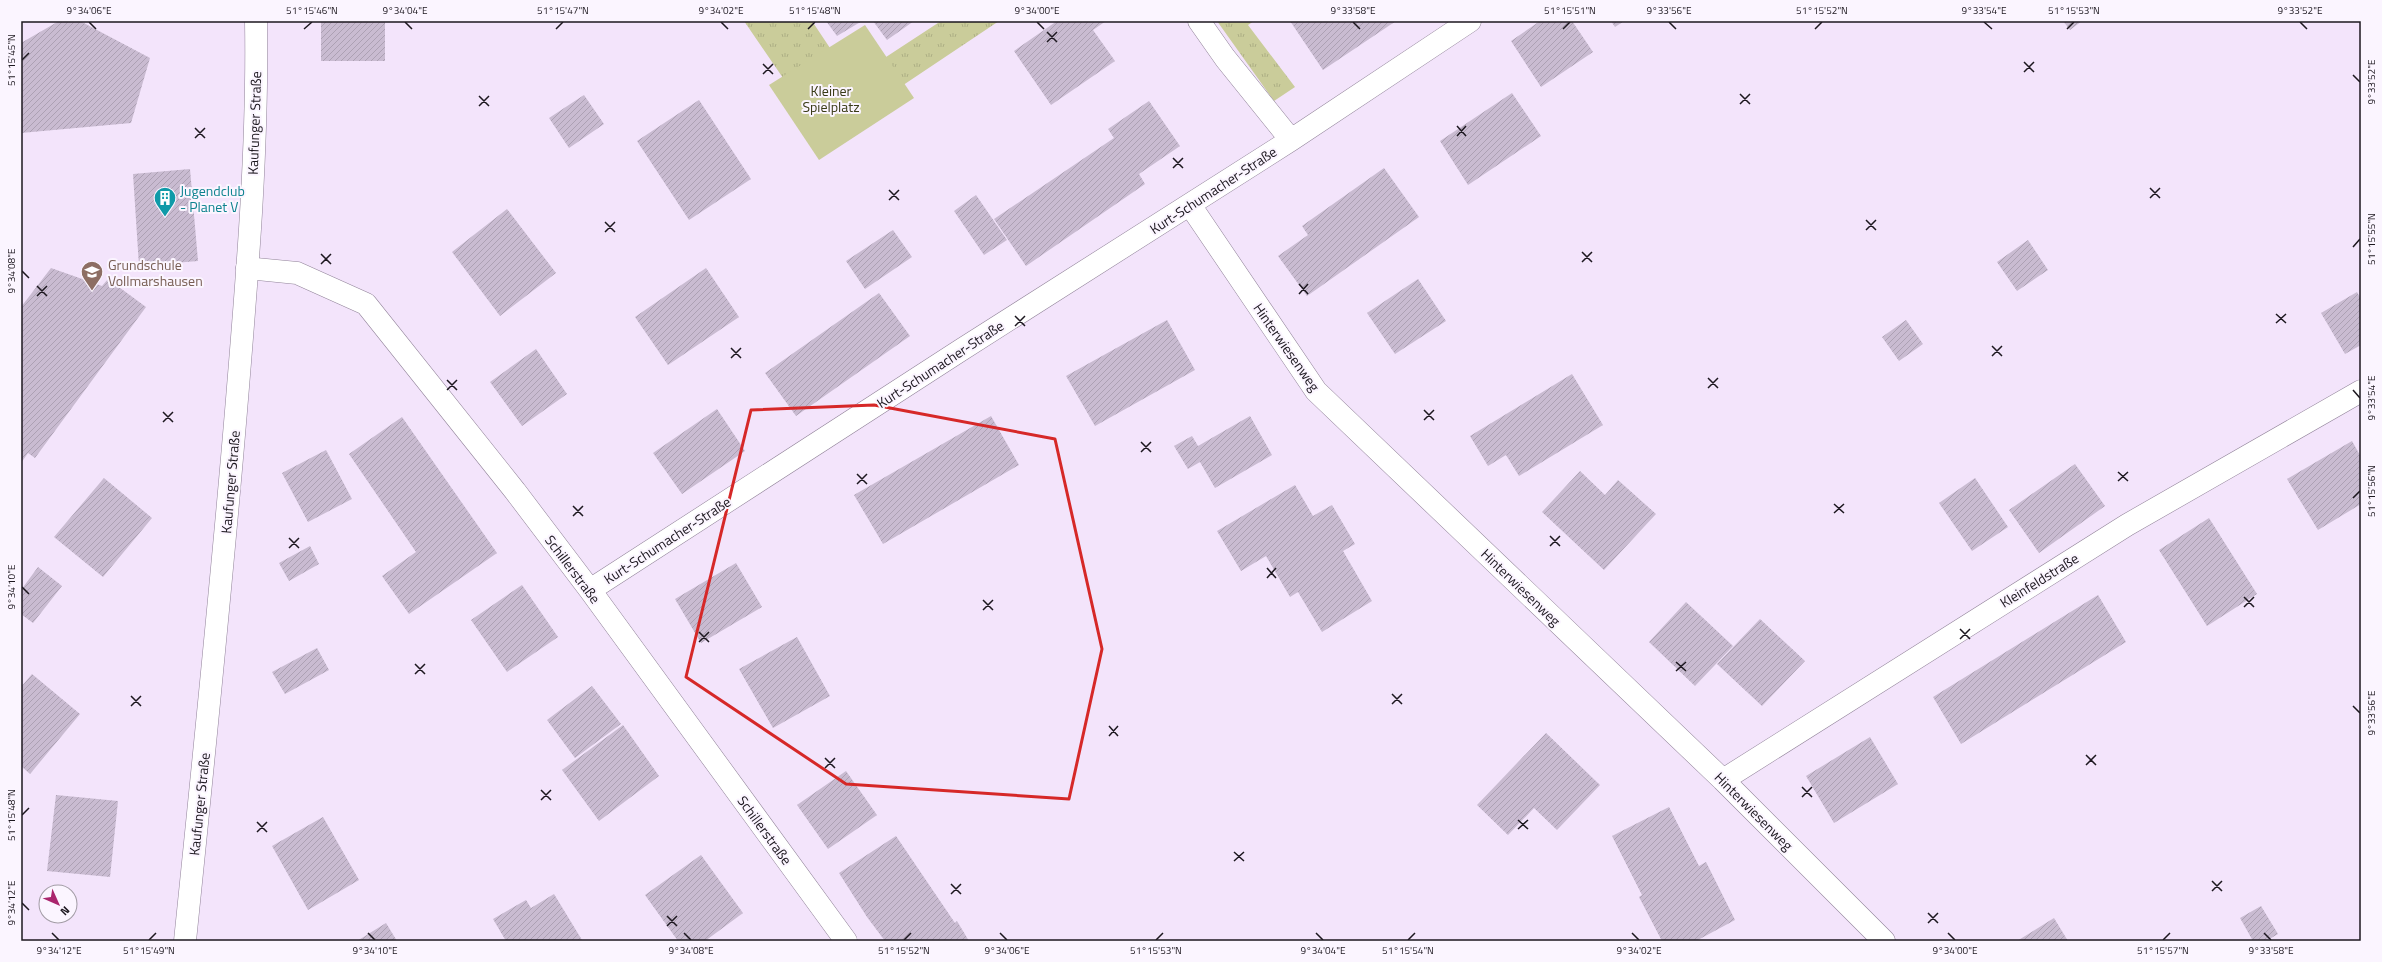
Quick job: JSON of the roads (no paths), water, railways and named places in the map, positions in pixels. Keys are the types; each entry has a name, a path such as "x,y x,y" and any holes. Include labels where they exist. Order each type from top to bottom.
{"street":[{"name":"Kaufunger Straße","path":"185,941 224,555 247,268 256,59 256,21"},
{"name":"Kurt-Schumacher-Straße","path":"1199,21 1224,58 1291,140"},
{"name":"Kurt-Schumacher-Straße","path":"590,590 954,354 1291,140 1470,21"},
{"name":"Hinterwiesenweg","path":"1190,205 1316,391 1723,780 1884,941"},
{"name":"Schillerstraße","path":"247,268 297,273 366,304 515,491 590,590 846,941"},
{"name":"Kleinfeldstraße","path":"1723,780 2127,525 2361,391"}],"place":[{"name":"Jugendclub - Planet V","path":"165,218"},
{"name":"Grundschule Vollmarshausen","path":"92,292"}],"park label":[{"name":"Kleiner Spielplatz","path":"831,98"}]}
